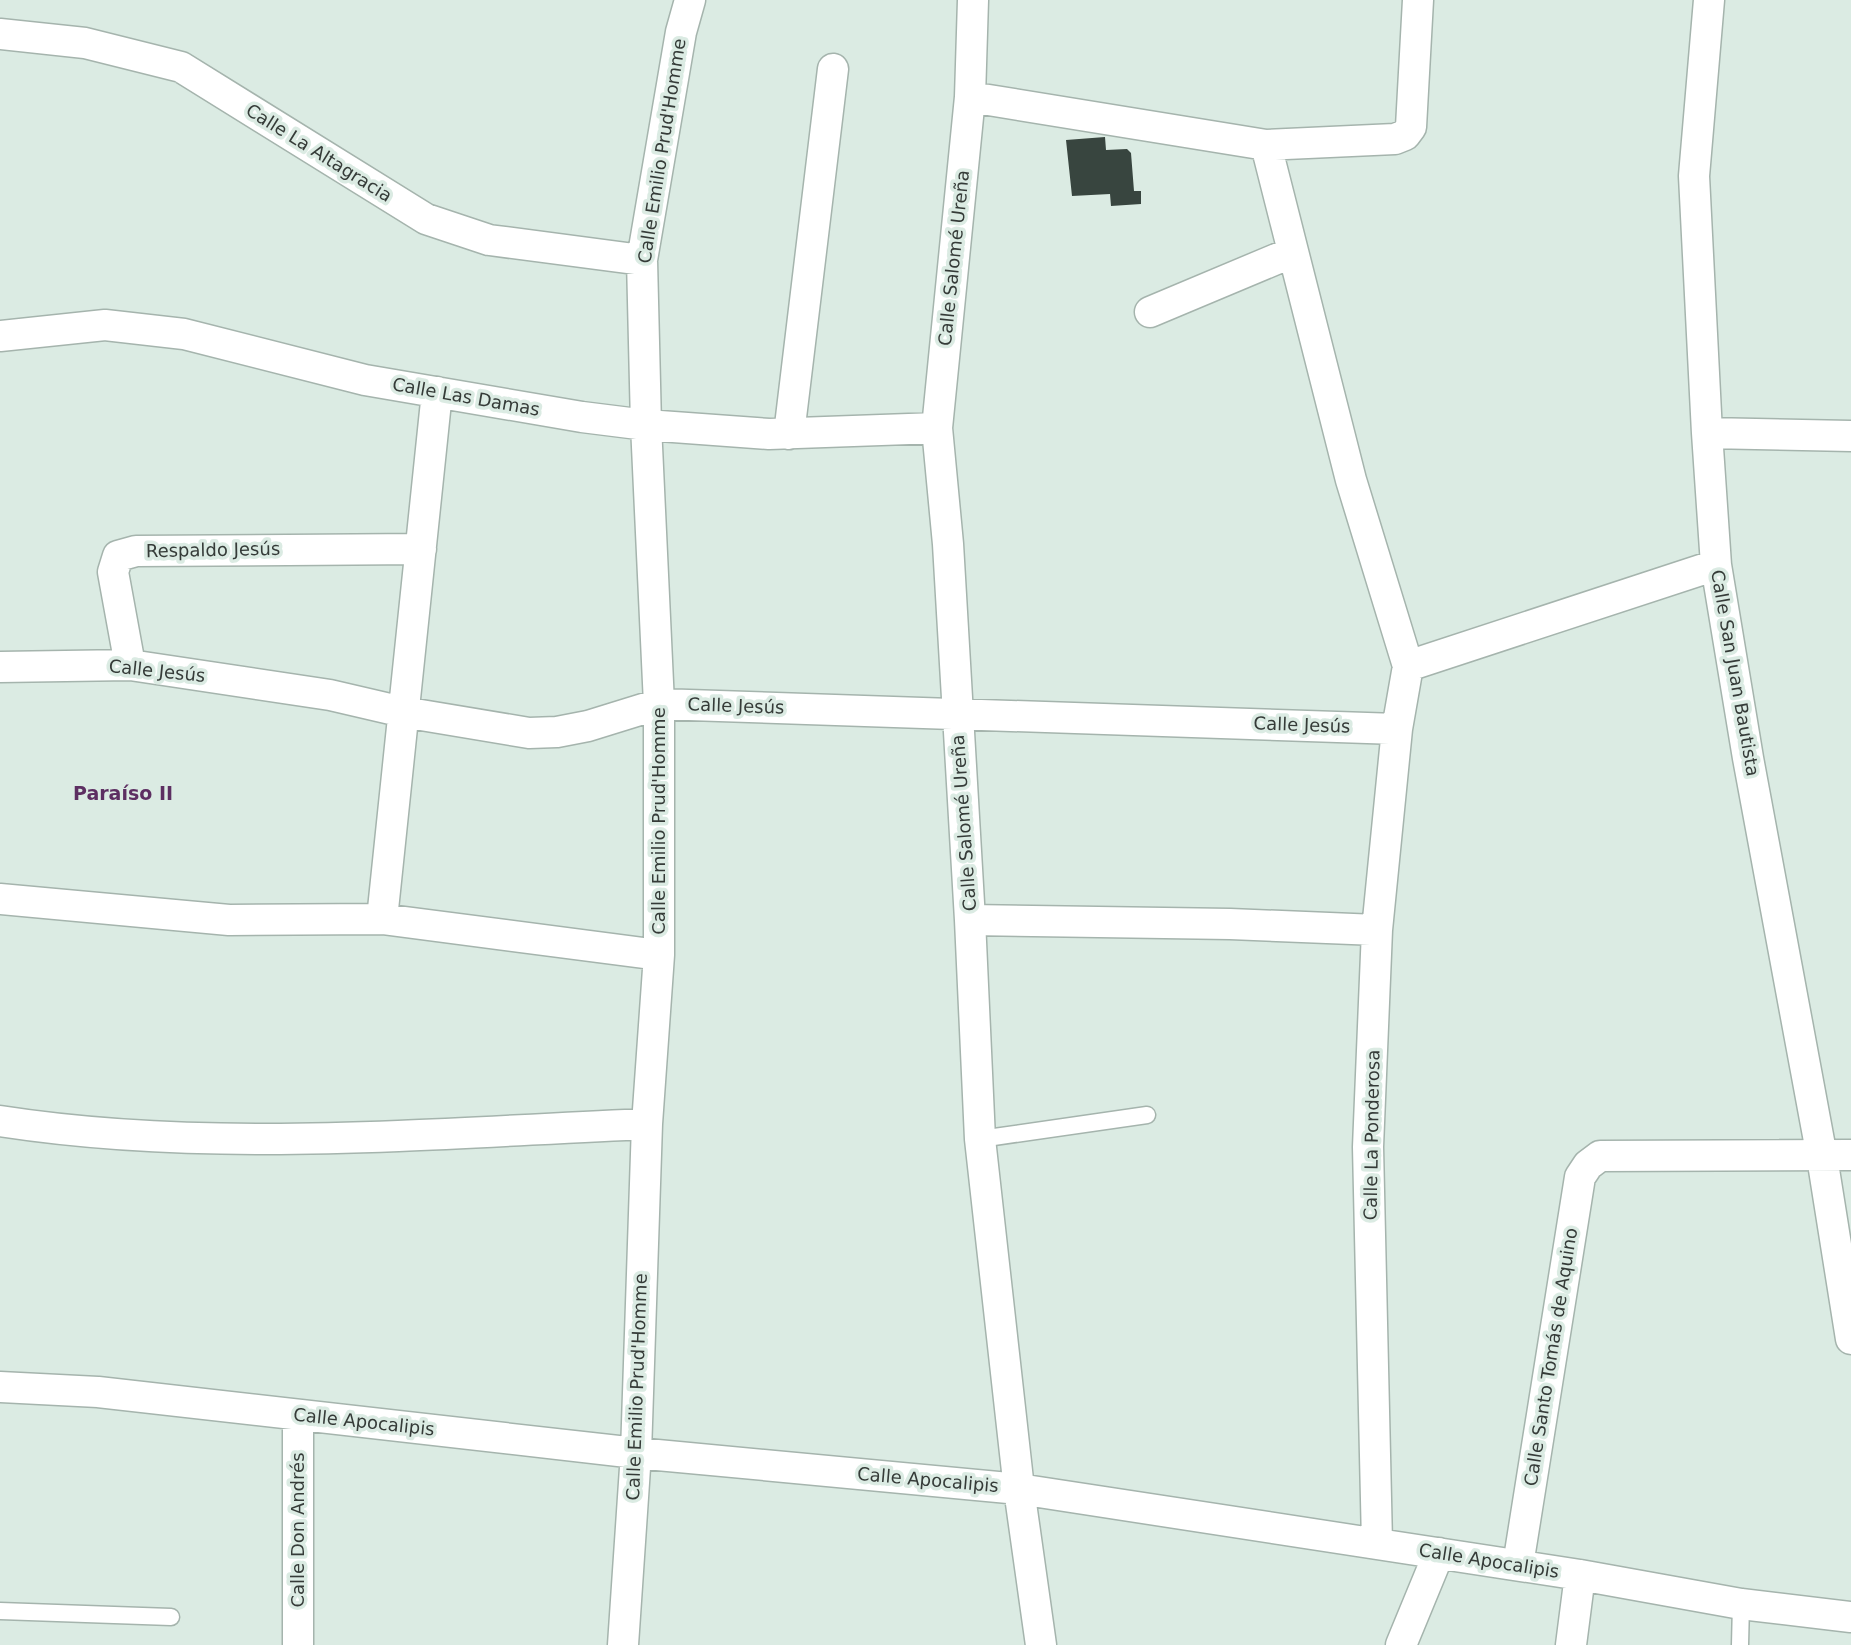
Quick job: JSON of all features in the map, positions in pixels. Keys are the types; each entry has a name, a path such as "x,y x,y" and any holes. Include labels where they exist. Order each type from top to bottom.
{"street":[{"name":"Calle Emilio Prud'Homme","path":"623,1645 636,1453 647,1124 659,955 659,704 646,425 642,260 681,32 690,0"},
{"name":"Calle Salomé Ureña","path":"973,0 970,97 937,428 948,544 980,1139 1019,1489 1041,1645"},
{"path":"970,97 1266,145 1395,139 1405,135 1410,127 1418,0"},
{"name":"Calle San Juan Bautista","path":"1709,0 1694,176 1716,565 1748,758 1836,1156 1851,1339"},
{"name":"Calle La Altagracia","path":"0,34 85,43 181,67 426,219 489,240 642,260"},
{"path":"789,434 833,69"},
{"path":"1266,145 1351,480 1408,666 1716,565"},
{"path":"1150,312 1293,252"},
{"name":"Calle Las Damas","path":"0,336 106,325 184,334 365,380 582,417 646,425 789,434 937,428"},
{"path":"382,919 437,392"},
{"path":"1707,433 1851,436"},
{"name":"Respaldo Jesús","path":"130,665 113,572 118,556 136,551 421,549"},
{"name":"Calle Jesús","path":"0,667 130,665 330,695 403,712 529,733 557,732 588,726 659,704 1397,729"},
{"name":"Calle La Ponderosa","path":"1377,1543 1368,1147 1377,930 1397,729 1408,666"},
{"path":"0,899 229,920 382,919 659,955"},
{"path":"970,919 1377,930"},
{"path":"0,1121 182,1138 352,1137 647,1124"},
{"name":"Calle Santo Tomás de Aquino","path":"1518,1565 1580,1177 1588,1165 1600,1156 1836,1156"},
{"name":"Calle Apocalipis","path":"0,1387 98,1392 636,1453 1019,1489 1518,1565 1741,1604 1851,1617"},
{"name":"Calle Don Andrés","path":"298,1415 298,1645"},
{"path":"1401,1645 1439,1553"},
{"path":"1571,1645 1580,1575"}],"lane":[{"path":"980,1139 1147,1115"},
{"path":"1740,1645 1741,1604"},
{"path":"0,1611 171,1618"}],"building":[{"path":"1105,137 1106,150 1127,149 1131,153 1134,191 1141,191 1141,204 1111,206 1110,194 1072,196 1066,140"}],"district":[{"name":"Paraíso II","path":"123,793"}]}
